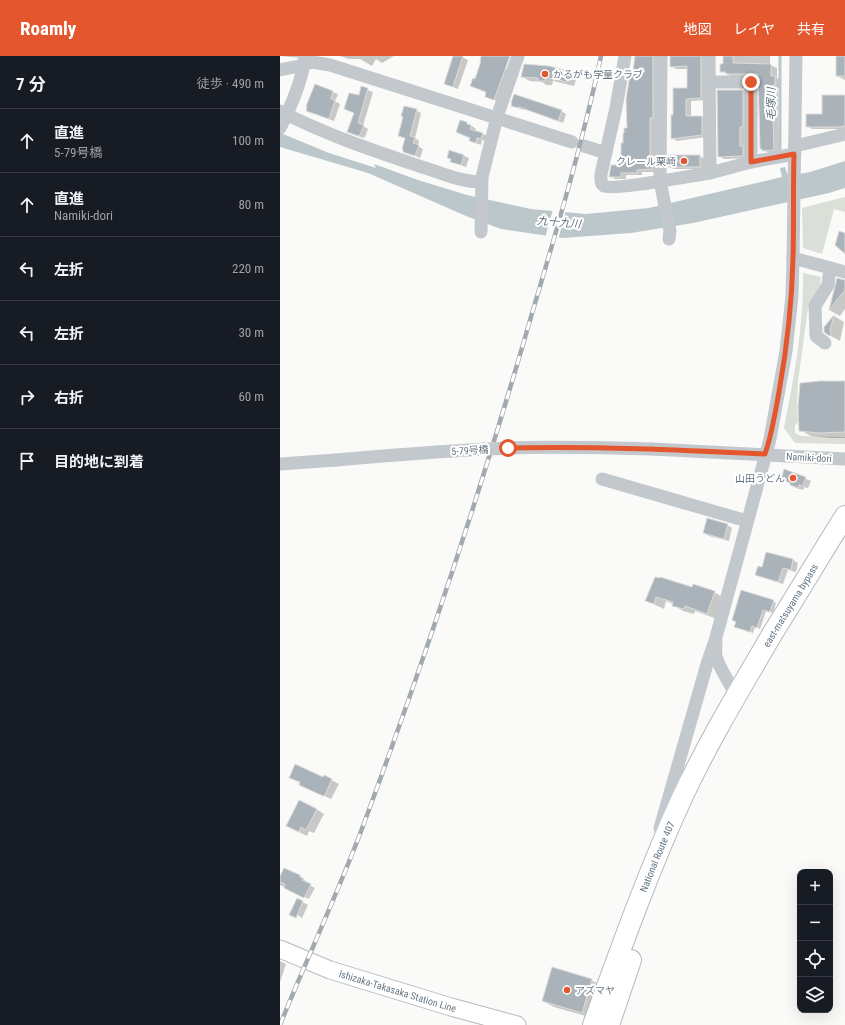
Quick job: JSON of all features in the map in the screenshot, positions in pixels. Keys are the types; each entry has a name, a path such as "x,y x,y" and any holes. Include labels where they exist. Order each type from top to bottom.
{"highway":[{"name":"east-matsuyama bypass","path":"738,701 809,573 845,516"},
{"name":"east-matsuyama bypass","path":"738,701 845,542"},
{"name":"National Route 407","path":"593,1025 653,863 682,797 738,701"},
{"name":"National Route 407","path":"608,1025 667,860 738,701"}],"main road":[{"name":"Ishizaka-Takasaka Station Line","path":"280,949 330,970 451,1007 517,1025"}],"street":[{"path":"625,56 616,108 600,180 605,187 661,186 751,162 794,154 845,134"},
{"path":"661,56 661,186 670,235"},
{"path":"709,56 710,173"},
{"path":"653,863 656,842 715,641 770,439 786,351 792,296 794,258 796,56"},
{"path":"481,231 481,185 497,117 517,58"},
{"path":"280,70 304,61 330,65 606,153"},
{"path":"304,61 294,101 283,118 446,175 481,185"},
{"path":"709,82 751,82 751,162"},
{"path":"794,258 845,272"},
{"path":"825,343 819,340 816,336 816,317 814,311 815,306 828,285 830,268"},
{"name":"5-79号橋","path":"280,464 458,450 577,447 652,449"},
{"name":"Namiki-dori","path":"652,449 845,459"},
{"path":"602,479 747,521"},
{"path":"715,641 716,655 738,701"}],"shaded area":[{"path":"845,197 845,212 834,209 822,254 803,248 802,208"},
{"path":"803,273 821,277 820,286 808,308 798,381 798,422 795,425 795,433 801,436 845,437 845,444 795,443 784,428 795,370 800,331"}],"water":[{"name":"九十九川","path":"280,134 329,153 376,168 374,164 418,180 467,195 531,209 586,214 649,208 782,177 780,168 785,167 788,176 810,172 845,161 845,188 829,193 693,223 631,233 562,238 501,229 466,216 368,173 280,147"}],"pier":[{"path":"553,209 566,210 558,240 545,238"}],"building":[{"path":"453,56 463,56 453,87 444,84"},
{"path":"481,56 510,56 494,100 485,97 486,92 470,86 473,78 475,79"},
{"path":"635,56 653,56 653,118 650,118 650,157 652,157 652,169 637,170 637,173 621,173 621,177 609,177 611,165 621,165 621,143 623,143 624,128 627,128 626,99 631,69 633,70"},
{"path":"670,56 701,56 701,98 686,99 686,116 702,116 702,135 671,139 673,88 687,88 687,66 670,67"},
{"path":"723,56 733,56 733,63 771,64 771,76 775,76 775,85 772,85 774,150 762,151 762,149 760,149 758,74 726,74 726,72 720,72 720,64 723,64"},
{"path":"836,56 845,56 845,76 836,76"},
{"name":"かるがも学童クラブ","path":"524,64 549,66 569,71 567,82 545,77 545,81 538,81 538,78 521,77"},
{"path":"315,84 333,91 331,99 335,100 329,119 306,111 306,106"},
{"path":"361,86 368,88 358,123 364,125 360,135 358,136 347,132 354,113 344,109 349,93 359,95"},
{"path":"717,90 743,90 743,127 740,127 740,146 743,146 743,156 718,157"},
{"path":"514,94 562,110 558,121 519,107 511,106"},
{"path":"822,95 845,95 845,126 806,127 806,114 822,114"},
{"path":"404,106 417,109 410,136 415,137 413,143 419,145 415,156 403,152 402,149 405,138 398,136"},
{"path":"460,120 471,125 470,129 483,133 481,139 477,138 476,143 469,141 470,138 456,132"},
{"path":"449,150 464,155 461,165 450,162 451,159 447,158"},
{"name":"クレール栗崎","path":"668,155 700,155 700,167 668,167"},
{"path":"839,231 845,233 845,254 835,245"},
{"path":"837,278 845,280 845,290 829,310"},
{"path":"834,315 830,330 831,334 829,336 824,332 824,327"},
{"path":"845,381 845,432 819,433 799,431 798,407 800,383"},
{"name":"山田うどん","path":"784,469 806,477 803,486 799,485 798,488 781,479"},
{"path":"707,518 728,524 724,539 703,533"},
{"path":"766,552 793,559 791,570 783,568 778,582 755,575 758,566 762,567"},
{"path":"655,577 660,577 692,587 693,584 715,591 707,614 685,606 684,609 672,606 673,602 656,597 654,604 645,601"},
{"path":"741,590 774,600 770,612 763,610 757,628 752,626 750,632 734,627 736,622 732,620"},
{"path":"295,764 323,777 324,775 332,779 325,795 323,796 299,785 300,782 289,778"},
{"path":"299,800 317,809 306,830 301,827 299,832 286,826"},
{"path":"284,868 300,875 300,877 303,878 302,880 311,884 304,898 284,888 285,884 280,882 280,876"},
{"path":"297,898 303,901 296,918 289,915"},
{"name":"アズマヤ","path":"552,967 592,979 582,1013 542,1001"}],"waterway":[{"name":"毛塚川","path":"780,56 780,152"}],"railway":[{"path":"280,1025 363,826 449,582 508,396 576,161 601,56"}],"place":[{"name":"かるがも学童クラブ","path":"545,74"},
{"name":"クレール栗崎","path":"684,161"},
{"name":"山田うどん","path":"793,478"},
{"name":"アズマヤ","path":"567,990"}],"route":[{"path":"508,448 577,447 765,454 770,439 789,331 794,258 794,154 751,162 751,82"}]}
